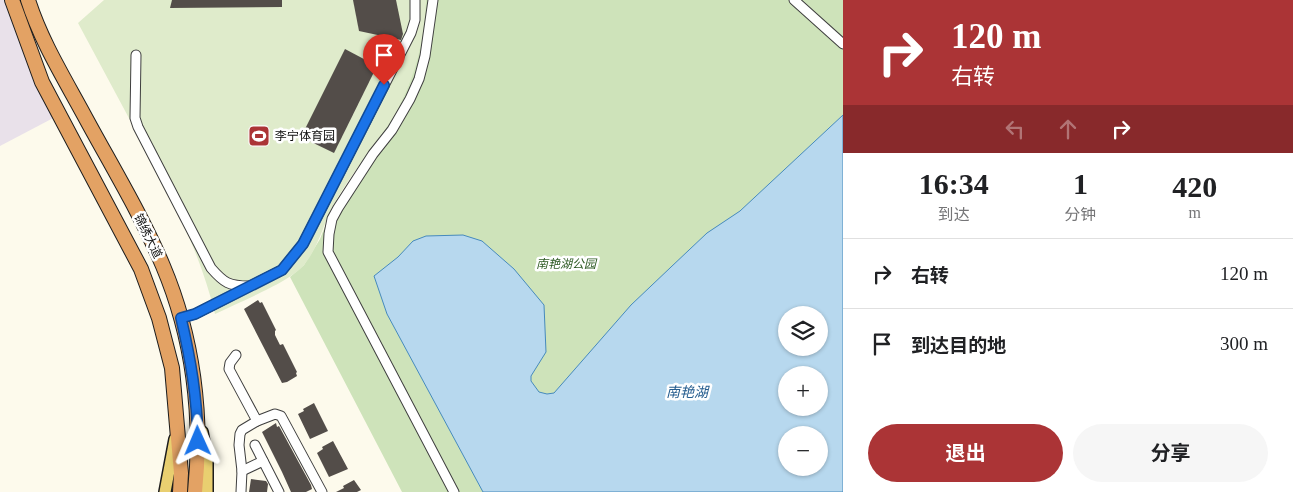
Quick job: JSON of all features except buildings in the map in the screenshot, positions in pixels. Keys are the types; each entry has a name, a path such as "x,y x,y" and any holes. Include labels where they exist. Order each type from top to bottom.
{"highway":[{"name":"锦绣大道","path":"12,0 42,82 144,277 159,318 172,368 181,473 180,492"},
{"name":"锦绣大道","path":"28,0 44,41 144,226 164,267 181,318 190,355 197,404 198,460 195,492"}],"main road":[{"path":"197,404 207,460 207,492"},
{"path":"166,492 177,430"}],"lane":[{"path":"181,318 195,314 282,270 303,244 411,33 415,20 415,0"},
{"path":"433,0 426,56 419,79 410,100 392,130 373,154 332,219 328,252 454,492"},
{"path":"794,0 843,44"},
{"path":"136,56 135,118 138,127 211,268 222,281 235,286 251,286"},
{"path":"236,355 230,363 229,369 257,421"},
{"path":"240,492 242,471 239,446 240,434 242,430 257,421 275,414 281,416 322,492"},
{"path":"255,445 279,492"},
{"path":"242,471 263,461"}],"shaded area":[{"path":"0,0 12,0 59,115 0,146"}],"green space":[{"name":"李宁体育园","path":"104,0 426,0 424,29 418,58 403,99 389,124 341,192 309,258 297,272 262,292 215,314 201,267 182,222 161,178 78,23"},
{"name":"南艳湖公园","path":"426,0 843,0 843,492 402,492 290,277 304,265 320,239 334,204 395,114 408,86"}],"water":[{"name":"南艳湖","path":"843,115 843,492 483,492 387,314 374,276 398,257 413,241 426,236 463,235 482,241 514,269 544,305 546,352 531,376 531,381 539,392 547,394 554,393 631,305 707,233 740,211"}],"place":[{"name":"李宁体育园","path":"259,136"}],"route":[{"path":"198,441 197,404 190,355 181,318 195,314 257,283 282,270 289,263 303,244 384,85"}]}
